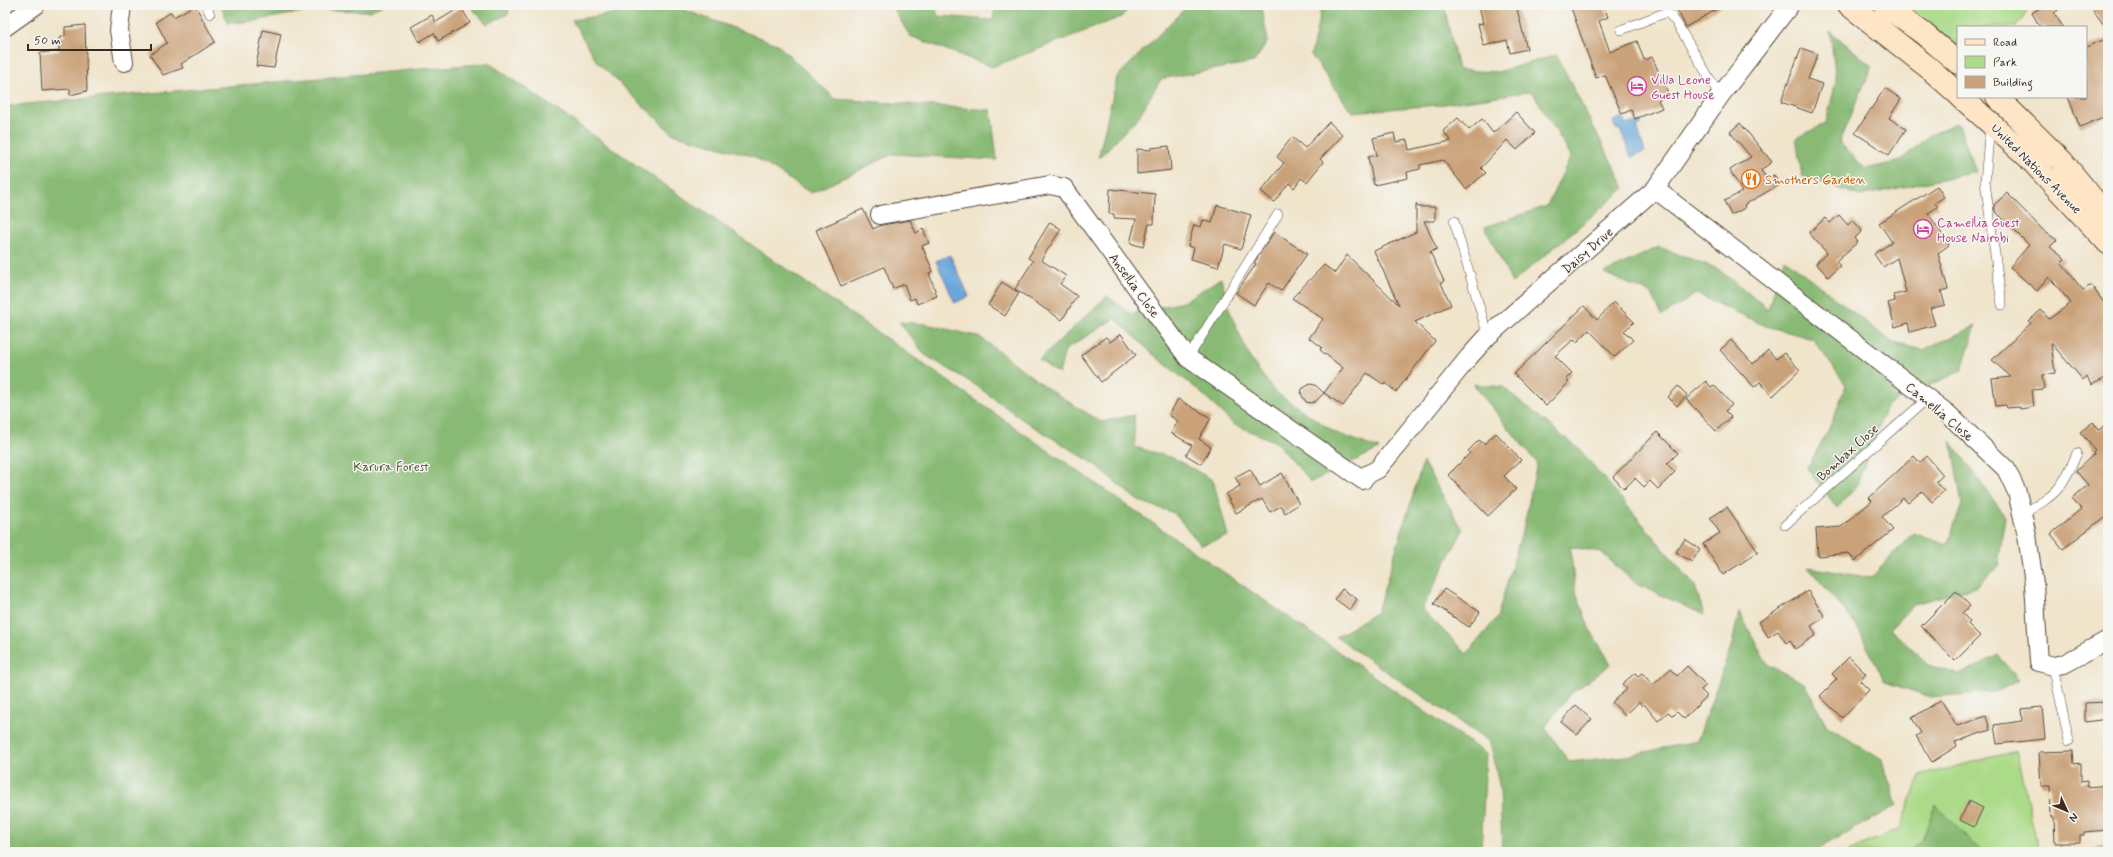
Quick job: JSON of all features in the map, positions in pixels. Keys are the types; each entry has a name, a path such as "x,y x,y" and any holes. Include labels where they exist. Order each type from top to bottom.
{"street":[{"path":"5,27 36,5"},
{"path":"122,5 119,30 124,62"},
{"name":"Daisy Drive","path":"1363,477 1378,469 1469,357 1488,336 1655,189 1720,96 1790,5"},
{"path":"1849,5 1929,68 1957,93"},
{"path":"1884,5 1924,34 1957,62"},
{"name":"United Nations Avenue","path":"1962,98 1991,122 2056,187 2108,243"},
{"name":"United Nations Avenue","path":"1998,98 2062,161 2108,217"},
{"name":"Ansellia Close","path":"880,216 1050,185 1064,188 1188,358 1363,480 1363,477"},
{"name":"Camellia Close","path":"1655,189 1948,414 2006,469 2017,492 2034,584 2039,662 2053,666"},
{"path":"2053,666 2064,664 2108,640"}],"lane":[{"path":"206,5 210,14"},
{"path":"1621,30 1667,12 1676,22 1720,96"},
{"path":"1991,122 1985,182 2002,305"},
{"path":"1188,358 1278,214"},
{"path":"1454,221 1488,336"},
{"name":"Bombax Close","path":"1785,525 1927,399"},
{"path":"2022,514 2053,496 2060,488 2076,453"},
{"path":"2053,666 2069,741"}],"green space":[{"path":"221,5 384,5 369,11 312,10 255,21 228,23"},
{"path":"469,5 509,5 508,14 487,24"},
{"path":"671,5 777,44 835,99 991,110 997,160 893,154 811,193 753,156 673,134 597,62 572,20"},
{"path":"891,5 934,5 938,16 993,20 995,5 1132,5 1121,17 992,67 910,36"},
{"path":"1188,5 1261,5 1268,41 1254,62 1161,79 1139,116 1098,159 1117,77"},
{"path":"1322,5 1444,5 1458,70 1498,72 1556,55 1625,188 1512,283 1485,227 1547,206 1571,156 1532,91 1438,105 1352,112 1311,55"},
{"path":"1904,5 2031,5 2017,26 1957,26 1957,48"},
{"path":"1830,31 1872,66 1839,142 1866,169 1900,161 1928,136 1958,122 1976,172 1860,196 1802,176 1796,138 1826,123 1836,81"},
{"name":"Karura Forest","path":"489,63 1486,754 1481,852 5,852 5,106"},
{"path":"1659,247 1718,269 1768,309 1785,259 1893,343 1923,350 1976,326 1961,371 1887,405 1856,487 1837,508 1807,468 1829,429 1846,385 1813,339 1766,326 1696,294 1662,316 1652,294 1604,273"},
{"path":"1221,278 1231,315 1251,360 1274,391 1334,432 1379,449 1311,482 1276,442 1233,424 1197,389 1156,357 1115,318 1065,350 1059,374 1039,360 1107,296 1131,314 1183,302"},
{"path":"899,322 926,324 980,337 1044,386 1101,422 1134,415 1135,447 1173,458 1213,480 1228,536 1201,545 1174,513 1137,500 1090,461 1023,420 974,384 925,355"},
{"path":"1473,384 1503,387 1580,450 1695,586 1704,615 1635,583 1601,552 1570,547 1575,589 1589,628 1611,664 1569,695 1545,727 1569,762 1626,756 1697,741 1732,644 1739,612 1768,665 1804,683 1827,726 1882,760 1897,805 1812,852 1502,852 1500,789 1490,742 1336,637 1377,612 1423,462 1463,530 1422,609 1467,654 1497,618 1525,521 1537,463"},
{"path":"1951,441 2005,516 1998,566 1976,587 1914,604 1890,629 1929,665 1959,675 1998,655 2020,680 1995,692 1931,697 1885,682 1855,623 1808,567 1871,578 1913,533 1947,545 1962,504"},
{"path":"2016,751 2039,852 1847,852 1901,828 1919,776"},
{"path":"1935,805 1982,852 1909,852 1923,838"},
{"path":"2108,847 2108,852 2088,852 2098,848"}],"water":[{"path":"1623,117 1625,125 1640,121 1642,124 1637,126 1645,152 1631,157 1621,131 1615,128 1613,121"},
{"path":"950,255 969,296 955,303 936,261"}],"building":[{"path":"195,5 215,42 181,64 183,68 163,75 150,55 167,43 156,22 171,12 174,17"},
{"path":"1479,5 1516,5 1527,49 1510,53 1507,40 1484,46 1478,24 1483,23"},
{"path":"1570,5 1603,5 1608,17 1599,21 1610,52 1637,41 1644,60 1652,57 1669,95 1658,100 1662,108 1635,119 1631,110 1622,114 1605,75 1596,78"},
{"path":"1684,5 1724,5 1686,27 1677,9"},
{"path":"2044,5 2065,5 2054,13 2062,26 2039,26 2032,13"},
{"path":"2089,5 2108,5 2108,30"},
{"path":"461,7 470,23 438,41 434,33 419,42 411,27 432,15 436,22"},
{"path":"85,25 87,91 70,95 70,89 42,91 40,53 59,51 59,38 65,36 65,27"},
{"path":"263,30 281,34 274,68 256,66"},
{"path":"2108,38 2108,115 2080,127 2068,98 2087,98 2087,47"},
{"path":"1801,48 1818,54 1808,79 1822,84 1812,113 1781,102"},
{"path":"1885,88 1901,99 1889,118 1906,129 1889,155 1855,133"},
{"path":"1516,112 1535,133 1517,150 1507,140 1481,168 1486,173 1466,189 1443,160 1420,165 1420,169 1407,172 1408,178 1374,185 1368,157 1377,155 1373,138 1394,133 1396,142 1407,140 1409,150 1451,141 1443,131 1458,118 1469,130 1482,119 1493,133"},
{"path":"1329,122 1343,135 1320,159 1323,162 1307,182 1301,178 1294,188 1289,183 1274,202 1261,191 1284,163 1277,157 1292,137 1305,148"},
{"path":"1740,123 1772,162 1761,170 1767,179 1774,175 1779,185 1744,205 1745,208 1731,215 1724,201 1742,192 1730,170 1751,157 1730,132"},
{"path":"1169,146 1171,170 1137,174 1137,149 1151,150 1151,148"},
{"path":"1937,186 1944,197 1935,203 1938,207 1928,213 1949,245 1938,253 1948,289 1941,291 1945,305 1930,309 1935,325 1910,332 1908,323 1895,327 1888,303 1895,301 1894,295 1906,292 1897,258 1883,267 1874,254 1892,242 1879,223"},
{"path":"1110,189 1155,194 1154,224 1149,224 1143,247 1130,243 1136,219 1114,218 1114,214 1109,214"},
{"path":"2007,193 2045,232 2057,240 2050,247 2065,259 2061,263 2083,290 2091,285 2108,308 2108,377 2091,385 2087,376 2083,380 2051,343 2055,373 2042,375 2044,389 2032,390 2034,407 2020,409 2020,407 2007,408 2006,405 1996,406 1992,379 2011,377 1992,360 2031,323 2029,321 2041,310 2049,319 2071,303 2049,277 2037,291 2010,267 2029,245 1995,211 1994,205"},
{"path":"1416,204 1418,207 1435,207 1435,221 1424,221 1437,249 1430,252 1444,281 1441,283 1451,305 1415,322 1435,341 1396,392 1386,383 1384,385 1367,373 1343,406 1324,393 1343,368 1320,350 1322,347 1309,338 1323,319 1292,298 1324,265 1335,273 1347,255 1399,305 1374,251 1416,232"},
{"path":"1217,205 1251,215 1241,249 1225,244 1218,267 1191,259 1194,248 1188,246 1194,225 1201,227 1203,220 1212,223"},
{"path":"863,209 873,229 882,225 910,220 916,233 923,229 929,243 922,246 933,271 929,273 937,296 917,304 915,298 910,300 904,284 893,289 884,267 841,286 816,230"},
{"path":"1839,215 1848,225 1853,220 1862,231 1855,238 1858,242 1836,261 1840,266 1828,277 1816,263 1827,253 1809,233 1825,218 1830,223"},
{"path":"1050,222 1061,229 1041,260 1066,276 1060,284 1077,296 1062,320 1015,289 1033,261 1028,258"},
{"path":"1274,232 1307,254 1281,291 1269,283 1254,305 1236,293 1256,264 1254,263"},
{"path":"1002,282 1019,293 1005,316 988,305"},
{"path":"1614,302 1634,322 1624,331 1633,340 1615,357 1589,330 1577,342 1574,339 1555,356 1572,373 1566,379 1569,382 1546,406 1514,374 1584,306 1597,320"},
{"path":"1121,334 1136,355 1101,382 1081,355 1106,337 1110,342"},
{"path":"1731,340 1753,364 1768,350 1776,359 1784,353 1800,370 1773,396 1760,382 1754,387 1720,350"},
{"path":"1706,381 1711,387 1714,385 1732,405 1725,411 1731,417 1716,431 1686,399"},
{"path":"1310,384 1315,385 1324,393 1316,401 1311,403 1306,402 1301,394 1302,389"},
{"path":"1678,386 1687,395 1677,406 1668,397"},
{"path":"1178,399 1211,418 1199,439 1211,447 1201,464 1186,455 1192,445 1171,433 1178,421 1169,415"},
{"path":"2093,422 2099,430 2108,422 2108,514 2063,549 2051,534 2081,509 2072,498 2088,485 2076,471 2094,454 2093,452 2095,450 2080,432"},
{"path":"1657,432 1678,453 1667,464 1675,472 1658,489 1650,481 1644,487 1635,478 1624,489 1613,477"},
{"path":"1496,433 1521,460 1504,476 1516,489 1488,516 1448,475 1470,453 1468,451 1479,440 1484,444"},
{"path":"1914,456 1920,463 1927,456 1943,475 1936,482 1944,491 1932,502 1922,491 1908,503 1903,498 1882,517 1893,530 1855,561 1849,553 1818,556 1816,529 1841,527 1872,501 1869,498"},
{"path":"1250,469 1260,486 1282,473 1299,504 1285,513 1281,506 1270,512 1262,499 1236,513 1226,494 1240,486 1235,477"},
{"path":"1727,507 1758,552 1723,575 1703,544 1720,533 1710,518"},
{"path":"1685,539 1700,549 1692,562 1676,552"},
{"path":"1342,589 1357,599 1350,610 1335,599"},
{"path":"1444,589 1480,612 1469,627 1434,604"},
{"path":"1808,591 1825,617 1811,626 1816,635 1795,649 1790,640 1786,643 1778,631 1768,637 1759,622"},
{"path":"1956,591 1970,606 1962,613 1970,622 1968,624 1980,636 1955,661 1921,626"},
{"path":"1849,657 1866,674 1860,681 1869,690 1842,718 1820,696 1837,679 1832,674"},
{"path":"1687,666 1706,685 1701,690 1707,696 1684,719 1677,712 1673,716 1668,712 1658,721 1644,704 1642,706 1639,702 1625,716 1612,702 1627,689 1622,684 1635,673 1638,676 1642,673 1653,685 1670,669 1677,676"},
{"path":"1941,700 1957,726 1986,716 1990,730 1955,742 1957,746 1932,762 1916,736 1921,733 1912,718"},
{"path":"2107,702 2108,719 2085,722 2085,703"},
{"path":"1576,705 1592,719 1577,735 1561,722"},
{"path":"2042,707 2045,739 1997,744 1994,725 2022,721 2021,709"},
{"path":"2073,751 2074,764 2081,763 2081,782 2087,781 2087,787 2108,785 2108,830 2084,832 2084,835 2080,835 2080,843 2055,843 2054,817 2051,817 2050,786 2041,786 2039,752"},
{"path":"1969,801 1983,808 1974,827 1960,820"}],"place":[{"name":"Villa Leone Guest House","path":"1637,86"},
{"name":"Smothers Garden","path":"1751,179"},
{"name":"Camellia Guest House Nairobi","path":"1923,229"}]}
